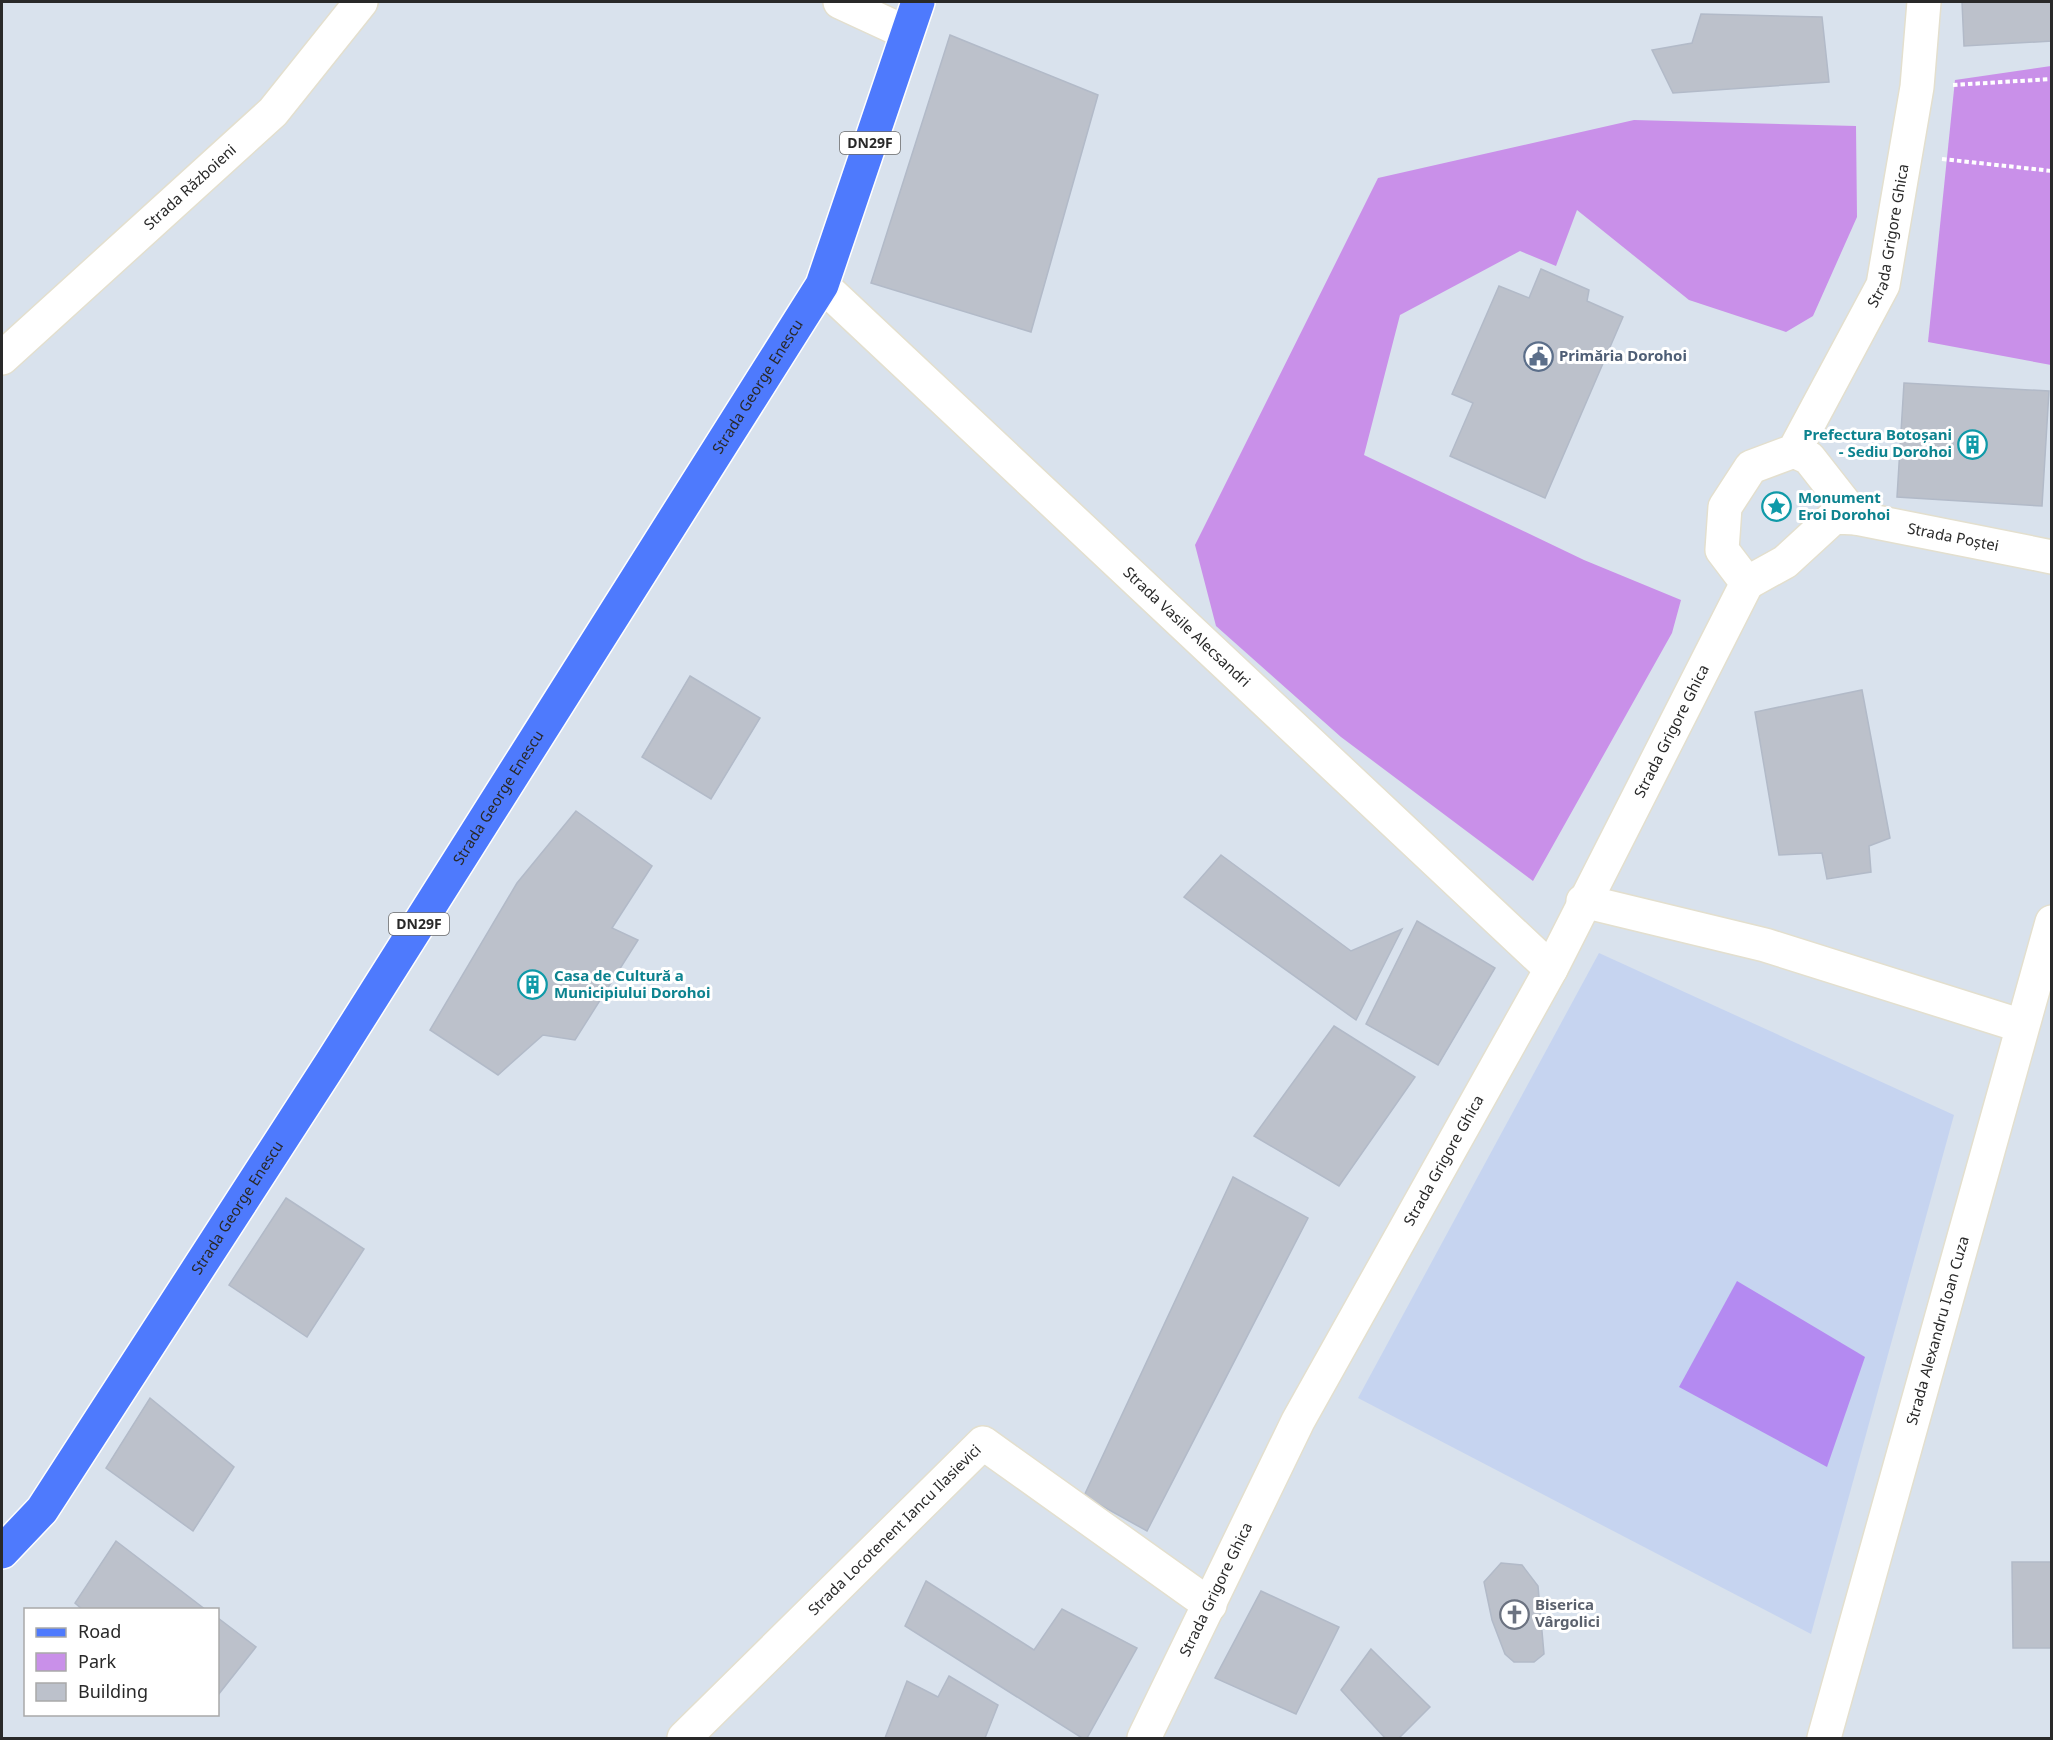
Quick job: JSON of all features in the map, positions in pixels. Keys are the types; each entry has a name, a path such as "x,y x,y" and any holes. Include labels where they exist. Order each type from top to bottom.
{"main road":[{"name":"Strada George Enescu","path":"2,1552 42,1510 331,1063 822,285 918,2"}],"street":[{"name":"Strada Războieni","path":"2,358 273,112 361,2"},
{"path":"840,2 907,33"},
{"name":"Strada Grigore Ghica","path":"1794,451 1883,285 1917,87 1924,2"},
{"name":"Strada Vasile Alecsandri","path":"822,285 1551,969"},
{"path":"1794,451 1809,458 1856,518 1834,517 1785,562 1747,583 1722,550 1725,507 1751,467 1794,451"},
{"name":"Strada Poștei","path":"1856,518 2052,557"},
{"name":"Strada Grigore Ghica","path":"1144,1738 1298,1421 1551,969 1583,901 1747,583"},
{"path":"1583,901 1764,945 2022,1026"},
{"name":"Strada Alexandru Ioan Cuza","path":"1824,1738 2052,922"},
{"name":"Strada Locotenent Iancu Ilasievici","path":"684,1738 983,1443 1210,1605"}],"path":[{"path":"1917,87 2052,79"},
{"path":"1905,155 2052,171"}],"shaded area":[{"path":"1599,953 1954,1115 1811,1634 1358,1398"},
{"path":"1737,1281 1865,1357 1827,1467 1679,1387"}],"green space":[{"path":"2051,66 2051,365 1928,342 1955,80"},
{"path":"1634,120 1856,126 1857,217 1813,316 1786,332 1689,300 1577,210 1556,266 1520,251 1400,315 1364,455 1584,560 1681,600 1672,633 1533,881 1341,737 1216,626 1195,545 1378,178"}],"building":[{"path":"1962,2 2052,2 2052,41 1964,46"},
{"path":"1701,14 1822,17 1829,82 1673,93 1652,50 1692,43"},
{"path":"950,35 1098,95 1031,332 871,283"},
{"name":"Primăria Dorohoi","path":"1541,269 1589,290 1587,301 1623,317 1545,498 1450,456 1473,403 1452,394 1499,286 1529,298"},
{"name":"Prefectura Botoșani - Sediu Dorohoi","path":"1904,383 2049,391 2042,506 1897,497"},
{"path":"690,676 760,718 711,799 642,757"},
{"path":"1862,690 1890,838 1869,846 1871,872 1827,879 1822,853 1779,855 1755,712"},
{"name":"Casa de Cultură a Municipiului Dorohoi","path":"576,811 652,866 612,928 638,940 575,1040 543,1035 498,1075 430,1030 517,883"},
{"path":"1221,855 1351,951 1402,929 1356,1020 1184,897"},
{"path":"1417,921 1495,968 1438,1065 1366,1024"},
{"path":"1334,1026 1415,1077 1339,1186 1254,1136"},
{"path":"1233,1177 1308,1218 1147,1531 1084,1496"},
{"path":"286,1198 364,1249 307,1337 229,1285"},
{"path":"150,1398 234,1467 193,1531 106,1468"},
{"path":"116,1541 203,1608 81,1608 75,1603"},
{"path":"2012,1562 2052,1562 2052,1648 2013,1648"},
{"name":"Biserica Vârgolici","path":"1501,1563 1522,1565 1538,1586 1544,1654 1534,1662 1514,1662 1505,1654 1492,1620 1484,1582"},
{"path":"926,1581 1034,1650 1062,1609 1137,1648 1087,1738 1082,1738 905,1626"},
{"path":"1261,1591 1339,1627 1296,1714 1215,1678"},
{"path":"219,1619 256,1647 219,1694"},
{"path":"1371,1649 1430,1707 1399,1738 1385,1738 1341,1690"},
{"path":"949,1676 998,1705 985,1738 885,1738 907,1681 938,1697"}],"place":[{"name":"Primăria Dorohoi","path":"1538,356"},
{"name":"Prefectura Botoșani - Sediu Dorohoi","path":"1973,444"},
{"name":"Monument Eroi Dorohoi","path":"1777,507"},
{"name":"Casa de Cultură a Municipiului Dorohoi","path":"533,985"},
{"name":"Biserica Vârgolici","path":"1514,1614"}]}
